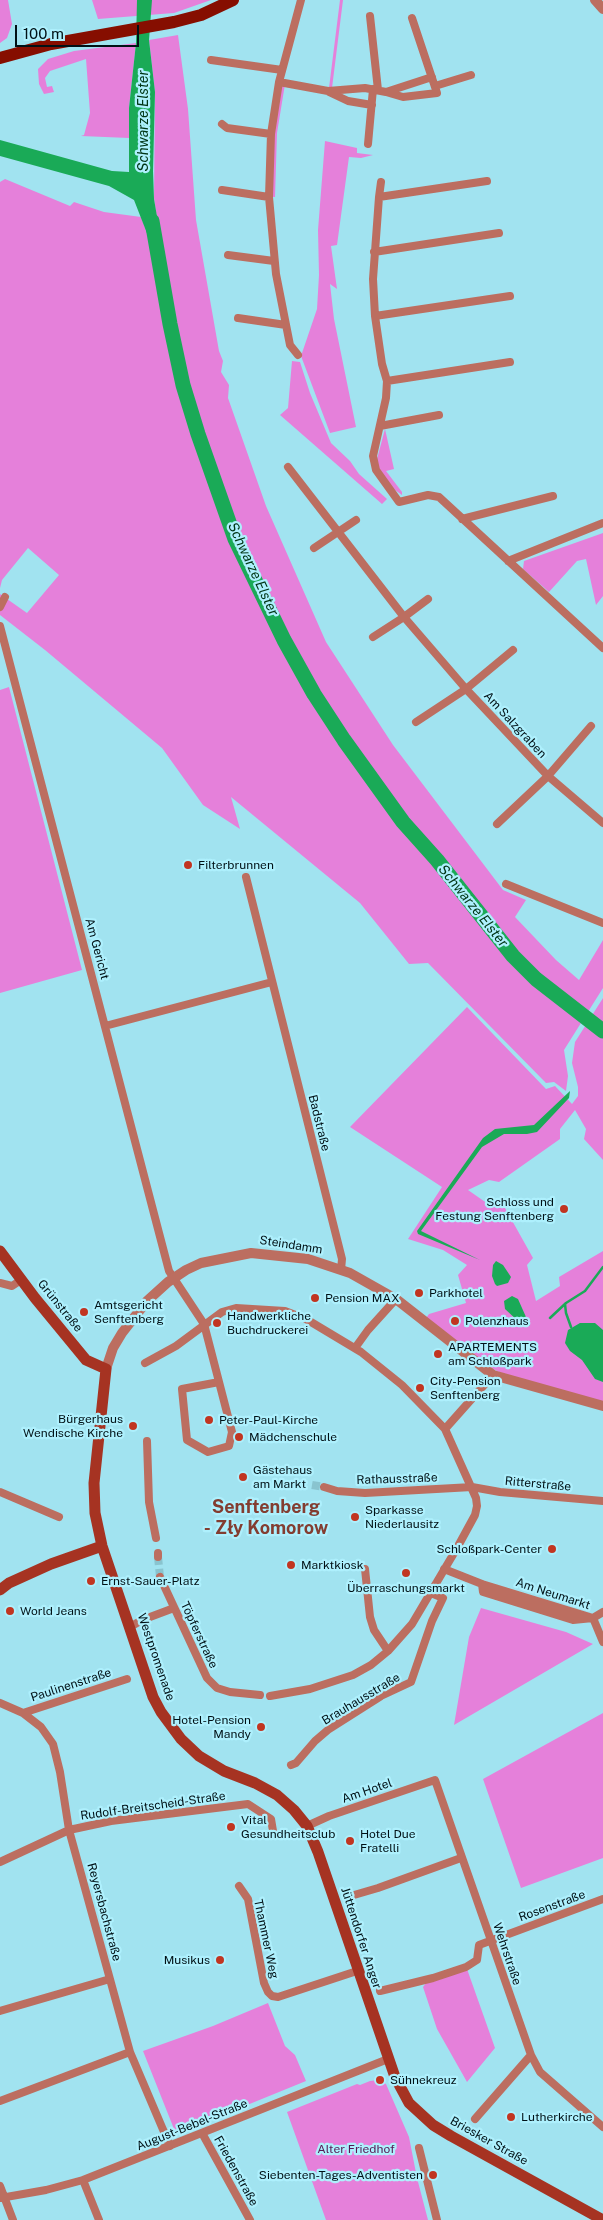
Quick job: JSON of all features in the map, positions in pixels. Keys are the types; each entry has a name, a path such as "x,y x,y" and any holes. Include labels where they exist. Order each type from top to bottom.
{"main road":[{"path":"0,58 28,50 174,22 201,15 233,0"},
{"name":"Grünstraße","path":"0,1251 86,1360 106,1369"},
{"name":"Steindamm","path":"102,1546 95,1513 94,1490 106,1369"},
{"path":"0,1590 44,1567 102,1546"},
{"name":"Westpromenade","path":"102,1546 153,1697 180,1739 199,1756 214,1765 277,1795 294,1810 307,1826"},
{"name":"Jüttendorfer Anger","path":"307,1826 318,1852 388,2059"},
{"name":"Briesker Straße","path":"388,2059 405,2099 433,2125 598,2219"}],"street":[{"path":"298,355 290,345 274,261 269,197 271,134 279,82 301,0"},
{"path":"595,0 603,9"},
{"path":"368,144 372,105 379,90 370,16"},
{"path":"379,90 403,97 437,93 412,18"},
{"path":"212,60 282,70"},
{"path":"435,86 471,75"},
{"path":"279,82 328,91 379,90 432,77"},
{"path":"328,91 348,101 372,105"},
{"path":"222,124 227,128 271,134"},
{"path":"379,197 487,181"},
{"path":"381,182 374,252 375,316 382,364 387,381 386,398 373,456 376,470 399,502 428,495 439,497 603,648"},
{"path":"222,190 269,197"},
{"path":"374,252 499,233"},
{"path":"228,255 274,261"},
{"path":"375,316 510,296"},
{"path":"238,318 286,325"},
{"path":"387,381 510,362"},
{"path":"380,426 439,415"},
{"name":"Am Salzgraben","path":"288,467 404,617 466,689 548,776 603,823"},
{"path":"462,519 553,496"},
{"path":"314,548 356,520"},
{"path":"508,561 603,523"},
{"path":"0,607 5,597"},
{"path":"373,637 428,599"},
{"name":"Am Gericht","path":"0,626 169,1271 204,1324 220,1382 232,1432 229,1446 208,1452 187,1440 182,1389 220,1382"},
{"name":"Am Salzgraben","path":"416,722 466,689 513,650"},
{"name":"Am Salzgraben","path":"496,824 548,776 591,726"},
{"name":"Badstraße","path":"246,877 342,1259 341,1270"},
{"path":"506,884 603,923"},
{"path":"105,1026 272,982"},
{"name":"Steindamm","path":"106,1369 113,1348 122,1333 147,1301 174,1278 201,1263 251,1252 308,1259 341,1270 396,1299 493,1375 603,1406"},
{"path":"0,1283 12,1286 22,1280"},
{"path":"355,1348 368,1330 396,1299"},
{"path":"145,1363 176,1346 222,1312 236,1308 285,1310 330,1332 355,1348 402,1385 445,1430 472,1487 477,1506 474,1515 412,1624 388,1651 371,1665 353,1675 310,1689 270,1696"},
{"path":"445,1430 493,1375"},
{"path":"147,1440 149,1502 156,1538"},
{"name":"Rathausstraße","path":"324,1487 337,1493 406,1492 472,1487"},
{"name":"Ritterstraße","path":"472,1487 500,1492 603,1501"},
{"path":"0,1492 59,1518"},
{"path":"365,1569 374,1630 388,1651"},
{"name":"Am Neumarkt","path":"444,1569 482,1584 483,1592 572,1620 593,1618"},
{"name":"Töpferstraße","path":"160,1577 206,1678 217,1688 230,1692 260,1695"},
{"name":"Brauhausstraße","path":"291,1765 296,1763 315,1741 329,1729 381,1696 411,1682 432,1621 443,1598 431,1593"},
{"path":"130,1626 174,1608"},
{"path":"603,1612 593,1618 603,1642"},
{"name":"Paulinenstraße","path":"22,1713 127,1679"},
{"name":"Reyersbachstraße","path":"0,1703 22,1713 41,1727 53,1744 60,1772 69,1830 130,2052 170,2146"},
{"name":"Am Hotel","path":"307,1826 329,1816 435,1780"},
{"name":"Wehrstraße","path":"435,1780 531,2054 540,2072 603,2127"},
{"name":"Rudolf-Breitscheid-Straße","path":"0,1862 69,1830 111,1821 248,1804 271,1820 273,1830"},
{"path":"354,1895 462,1858"},
{"name":"Thammer Weg","path":"238,1886 248,1900 264,1983 272,1996 278,1997 357,1971"},
{"name":"Rosenstraße","path":"490,1940 603,1899"},
{"path":"380,1991 433,1978 474,1963 479,1954 479,1945 490,1940"},
{"path":"0,2011 110,1979"},
{"path":"0,2101 130,2052"},
{"path":"475,2120 531,2054"},
{"name":"August-Bebel-Straße","path":"2,2198 46,2190 83,2180 388,2059"},
{"name":"Friedenstraße","path":"202,2133 250,2220"},
{"path":"419,2148 437,2220"},
{"path":"83,2180 99,2220"},
{"path":"0,2186 2,2198 13,2220"}],"green space":[{"path":"0,0 8,0 12,24 7,38 0,43"},
{"path":"92,0 211,0 174,13 98,19"},
{"path":"340,0 343,0 332,88 329,88"},
{"path":"178,35 188,109 196,220 219,351 223,361 221,372 229,385 228,398 266,506 326,642 393,745 503,890 526,900 515,917 556,960 579,980 603,940 603,988 564,1050 568,1076 566,1091 554,1082 546,1083 428,963 409,964 360,903 231,797 240,829 203,805 162,748 45,650 0,615 0,594 27,613 59,575 28,548 2,580 0,588 0,182 5,179 70,206 74,202 104,212 141,217 150,241 160,240 154,198 155,92 149,40"},
{"path":"136,43 129,108 129,138 81,136 84,135 90,113 86,59 50,71 45,78 47,87 52,86 54,92 44,94 39,84 38,69 48,59 74,51"},
{"path":"279,82 285,84 277,133 275,197 269,197"},
{"path":"325,141 357,148 357,153 373,155 361,158 349,157 337,245 331,246 337,289 330,284 334,319 356,427 330,433 301,356 317,309 319,275 318,230"},
{"path":"292,361 300,362 310,393 331,443 350,461 359,474 387,499 382,504 280,415 288,408"},
{"path":"385,429 394,469 386,471 402,492 402,495 395,490 378,468 377,459"},
{"path":"603,533 603,596 596,605 586,559 577,561 549,592 523,569 524,561"},
{"path":"9,687 82,970 0,993 0,690"},
{"path":"603,998 603,1160 584,1139 586,1129 575,1110 560,1129 560,1139 499,1182 489,1180 468,1190 491,1206 505,1208 533,1258 527,1265 536,1301 560,1286 559,1277 603,1251 603,1402 501,1373 480,1362 426,1318 429,1314 466,1303 458,1275 467,1265 443,1250 408,1239 442,1187 350,1127 467,1007 546,1089 555,1086 572,1104 578,1096 578,1087 572,1063 575,1042"},
{"path":"481,1608 566,1632 593,1644 454,1725 469,1637"},
{"path":"603,1713 603,1858 521,1888 483,1779"},
{"path":"467,1969 495,2048 467,2082 437,2029 423,1987 426,1983"},
{"path":"268,2003 285,2046 295,2055 306,2081 176,2134 143,2051 213,2026"},
{"name":"Alter Friedhof","path":"378,2080 386,2084 409,2137 428,2220 326,2220 287,2112 357,2084 360,2085"}],"water":[{"path":"137,0 152,0 149,40 155,92 154,199 161,240 150,241 134,200 109,186 0,156 0,140 112,171 129,172 129,108 136,43"},
{"path":"570,1091 569,1098 537,1132 504,1134 482,1147 421,1231 480,1260 418,1234 417,1231 483,1138 495,1129 534,1125"},
{"path":"496,1261 503,1265 511,1277 508,1283 497,1286 495,1284 492,1276 493,1265"},
{"path":"512,1296 518,1299 530,1326 519,1322 505,1309 504,1301"},
{"path":"580,1323 595,1323 603,1330 603,1382 595,1379 582,1360 570,1351 565,1343 568,1330"}],"waterway":[{"name":"Schwarze Elster","path":"152,221 183,385 198,434 235,539 284,640 314,694 344,740 403,822 437,860 513,956 536,979 603,1031"},
{"path":"550,1318 566,1303 585,1291 603,1267"},
{"path":"565,1304 571,1327"}],"tunnel":[{"path":"312,1485 324,1487"},
{"path":"158,1557 160,1577"}],"place":[{"name":"Filterbrunnen","path":"188,865"},
{"name":"Schloss und Festung Senftenberg","path":"564,1209"},
{"name":"Parkhotel","path":"419,1293"},
{"name":"Pension MAX","path":"315,1298"},
{"name":"Amtsgericht Senftenberg","path":"84,1312"},
{"name":"Polenzhaus","path":"455,1321"},
{"name":"Handwerkliche Buchdruckerei","path":"217,1323"},
{"name":"APARTEMENTS am Schloßpark","path":"438,1354"},
{"name":"City-Pension Senftenberg","path":"420,1388"},
{"name":"Peter-Paul-Kirche","path":"209,1420"},
{"name":"Bürgerhaus Wendische Kirche","path":"133,1426"},
{"name":"Mädchenschule","path":"239,1437"},
{"name":"Gästehaus am Markt","path":"243,1477"},
{"name":"Sparkasse Niederlausitz","path":"355,1517"},
{"name":"Schloßpark-Center","path":"552,1549"},
{"name":"Marktkiosk","path":"291,1565"},
{"name":"Überraschungsmarkt","path":"406,1573"},
{"name":"Ernst-Sauer-Platz","path":"91,1581"},
{"name":"World Jeans","path":"10,1611"},
{"name":"Hotel-Pension Mandy","path":"261,1727"},
{"name":"Vital Gesundheitsclub","path":"231,1827"},
{"name":"Hotel Due Fratelli","path":"350,1841"},
{"name":"Musikus","path":"220,1960"},
{"name":"Sühnekreuz","path":"380,2080"},
{"name":"Lutherkirche","path":"511,2117"},
{"name":"Siebenten-Tages-Adventisten","path":"433,2175"}],"district":[{"name":"Senftenberg - Zły Komorow","path":"266,1517"}]}
